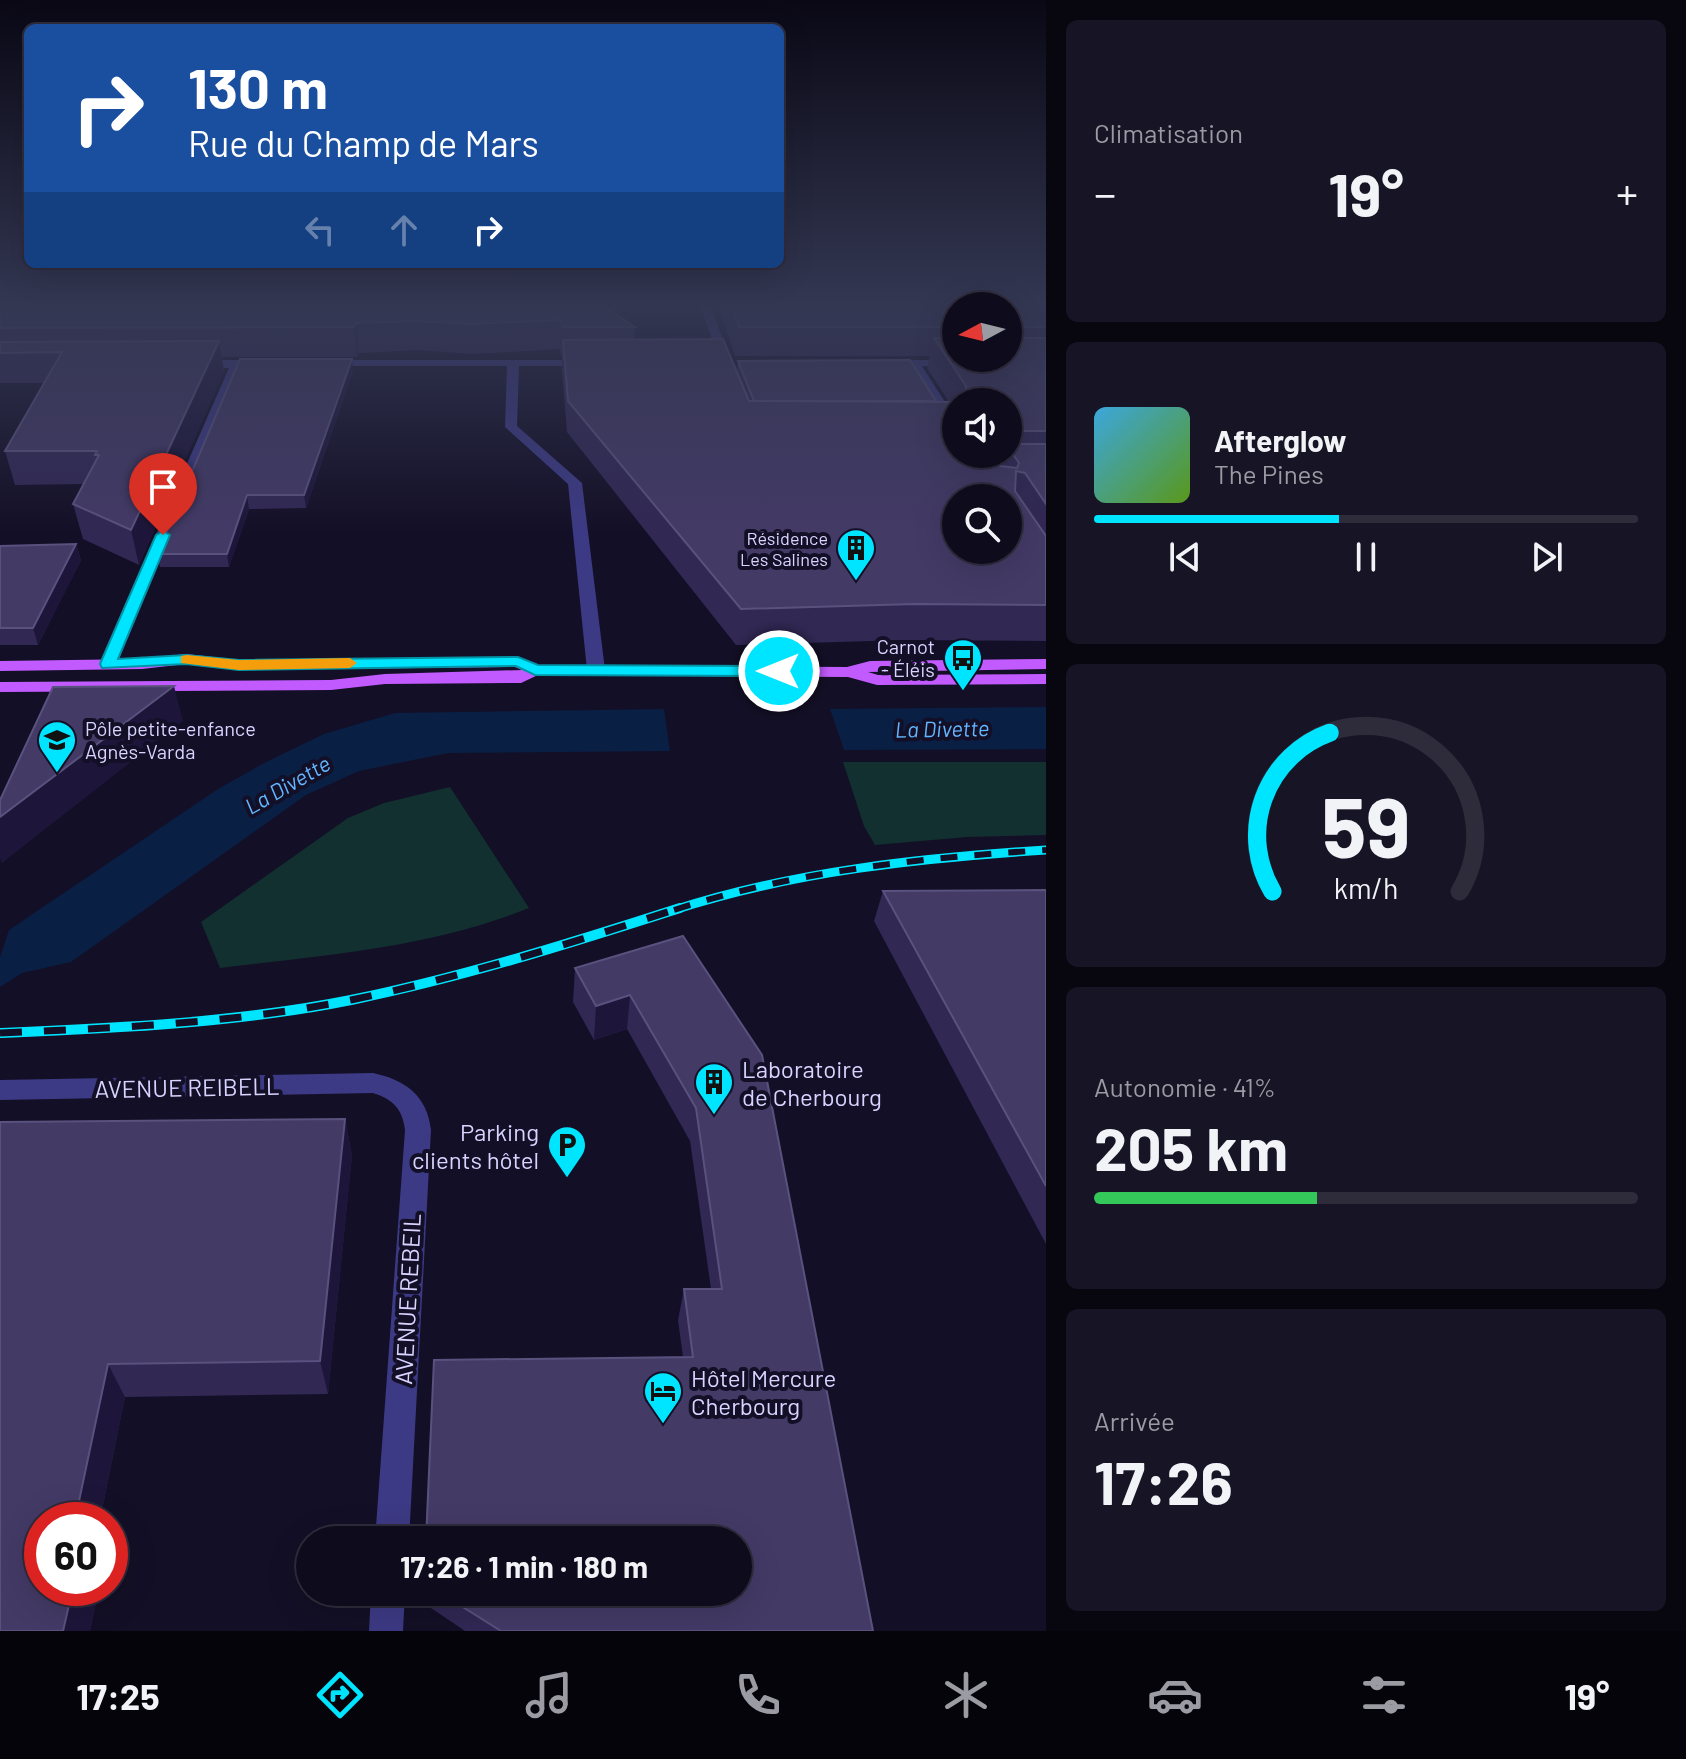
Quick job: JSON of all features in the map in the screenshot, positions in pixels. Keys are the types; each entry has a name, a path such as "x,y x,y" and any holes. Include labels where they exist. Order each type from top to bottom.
{"main road":[{"path":"0,666 186,659 239,665 518,662 535,670 849,672 877,680 1046,679"},
{"path":"849,672 870,666 1046,664"},
{"path":"0,687 331,685 385,679 521,678 535,670"}],"street":[{"path":"108,664 229,381"},
{"path":"512,381 511,427 575,483 596,670"},
{"path":"925,381 942,411"},
{"name":"AVENUE REIBELL","path":"0,1090 373,1083"},
{"name":"AVENUE REBEIL","path":"373,1083 402,1094 416,1112 418,1121 393,1526"},
{"path":"386,1631 387,1606"}],"green space":[{"path":"843,762 1046,762 1046,835 967,837 875,845 864,826"},
{"path":"450,787 529,908 492,922 415,941 220,968 201,922 348,818 384,803"}],"water":[{"name":"La Divette","path":"1046,707 1046,749 844,750 830,709"},
{"name":"La Divette","path":"664,709 670,751 448,753 359,771 306,795 71,962 22,973 0,987 0,957 9,930 218,789 324,734 395,713"}],"building":[{"path":"45,381 200,381 131,530 73,504 99,455 95,455 97,451 5,451"},
{"path":"231,381 344,381 304,495 247,495 227,554 157,554"},
{"path":"566,381 741,381 749,401 942,402 942,468 1022,468 1022,444 1046,444 1046,504 1025,473 1016,471 1015,484 942,484 942,564 1022,564 1022,501 1046,536 1046,605 914,604 741,609 568,401"},
{"path":"746,381 923,381 936,401 754,401"},
{"path":"963,381 1046,381 1046,431 1022,431 1022,388 966,388"},
{"path":"76,544 33,628 0,628 0,546"},
{"path":"174,686 0,817 0,800 53,687"},
{"path":"1046,890 1046,1186 883,891"},
{"path":"683,936 762,1055 873,1631 501,1631 461,1606 752,1606 752,1526 427,1526 434,1360 693,1357 684,1289 722,1289 696,1108 630,995 596,1006 575,968"},
{"path":"345,1119 320,1361 108,1364 79,1502 24,1502 24,1606 69,1606 63,1631 0,1631 0,1122"}],"railway":[{"path":"674,910 765,885 858,868 1046,850"},
{"path":"0,1033 220,1019 308,1008 476,970 680,908"}],"slow traffic":[{"path":"187,659 239,665 350,663"}],"place":[{"name":"Résidence Les Salines","path":"856,582"},
{"name":"Carnot - Éléis","path":"963,692"},
{"name":"Pôle petite-enfance Agnès-Varda","path":"57,774"},
{"name":"Laboratoire de Cherbourg","path":"714,1116"},
{"name":"Parking clients hôtel","path":"567,1179"},
{"name":"Hôtel Mercure Cherbourg","path":"663,1425"}],"route":[{"path":"163,535 108,664 186,659 239,665 518,662 535,670 779,671"}]}
